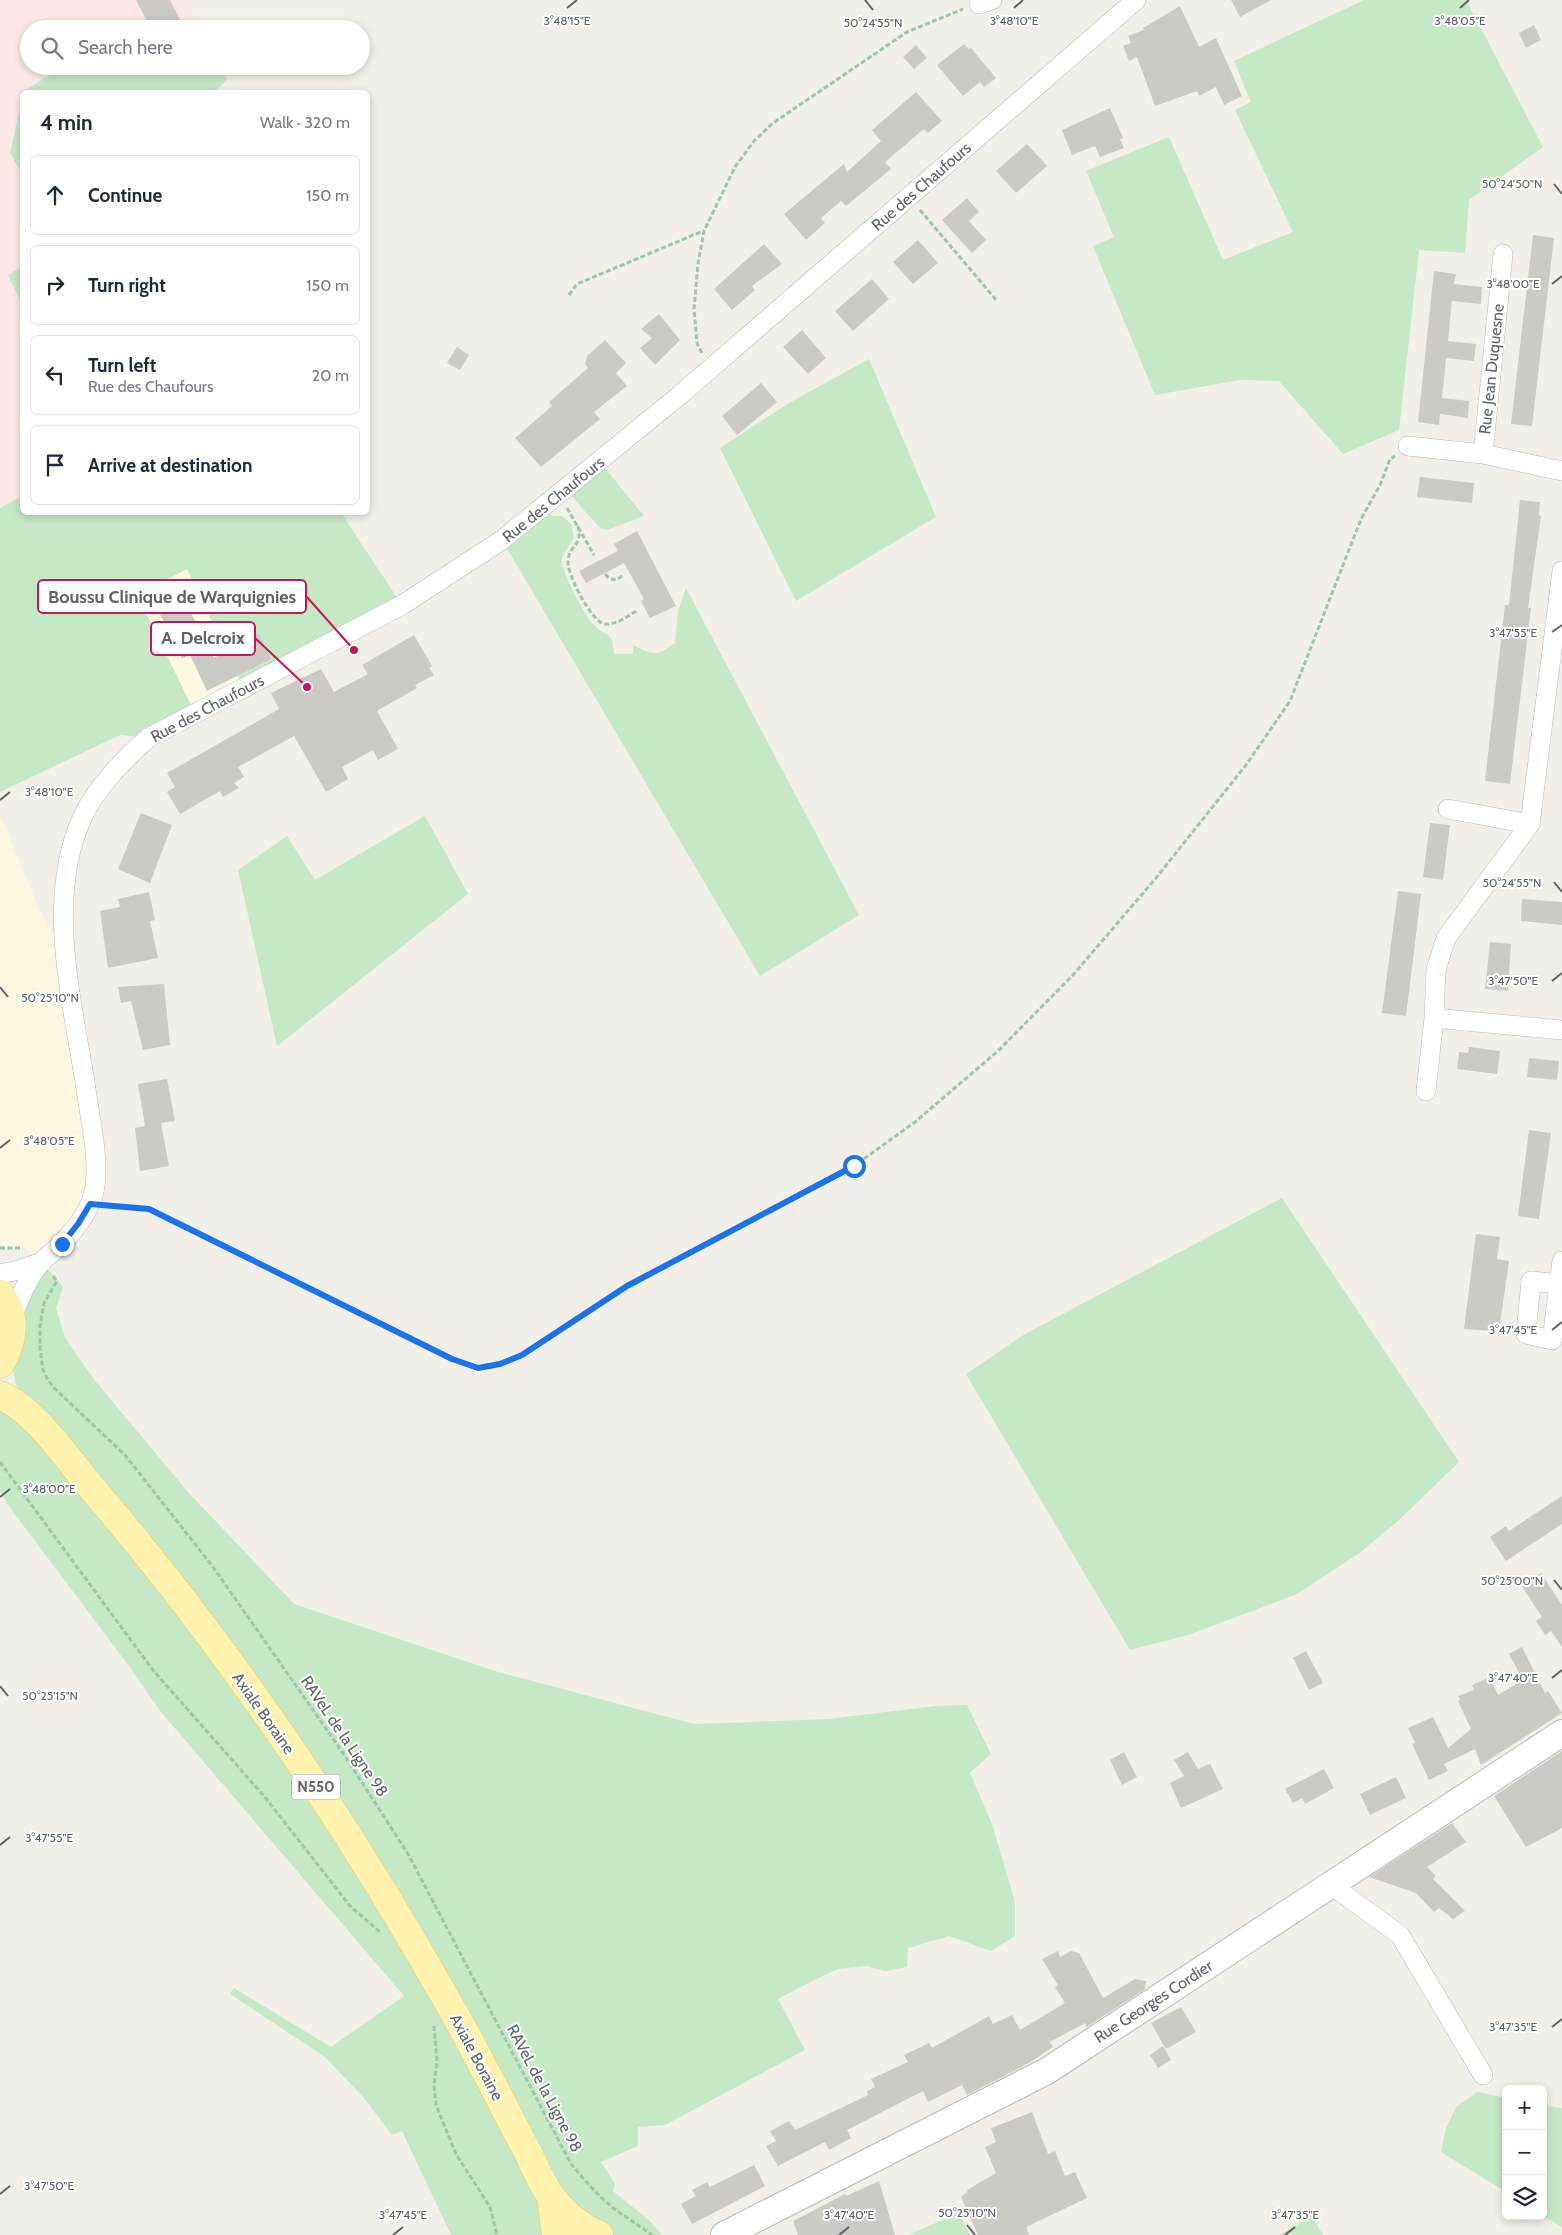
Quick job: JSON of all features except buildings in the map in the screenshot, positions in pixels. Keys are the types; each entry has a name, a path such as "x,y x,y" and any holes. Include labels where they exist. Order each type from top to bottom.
{"main road":[{"path":"0,1294 6,1301 12,1319"},
{"name":"Axiale Boraine","path":"12,1319 12,1334 4,1356 28,1412 103,1500 171,1585 302,1766 403,1923 455,2014 551,2196 580,2225 599,2235"},
{"name":"Axiale Boraine","path":"0,1395 28,1412"},
{"name":"Axiale Boraine","path":"551,2196 556,2235"}],"street":[{"name":"Rue des Chaufours","path":"12,1319 20,1294 42,1262 62,1244 78,1224 90,1204 95,1178 93,1142 64,950 64,913 71,849 84,816 106,781 122,762 148,738 402,605 502,540 710,369 1132,1"},
{"name":"Rue Jean Duquesne","path":"1483,454 1503,254"},
{"name":"Rue Jean Duquesne","path":"1408,446 1483,454 1562,471"},
{"path":"1426,1090 1434,1018 1436,970 1446,938 1530,824 1560,617 1562,571"},
{"path":"1448,808 1530,824"},
{"path":"1434,1018 1562,1030"},
{"path":"1559,1284 1562,1261"},
{"name":"Rue des Chaufours","path":"0,1274 42,1262"},
{"name":"Rue Georges Cordier","path":"724,2235 1047,2071 1562,1733"},
{"path":"1331,1885 1400,1935 1483,2075"}],"path":[{"path":"710,369 697,343 694,309 698,264 704,231 735,167 754,141 773,122 907,32 948,14 985,2"},
{"path":"909,197 997,301"},
{"path":"569,295 576,284 704,231"},
{"path":"90,1204 149,1209 443,1354 478,1368 500,1364 522,1355 627,1286 854,1166 915,1122 998,1051 1073,975 1156,878 1246,765 1290,701 1360,519 1380,484 1390,459 1408,446"},
{"path":"559,495 594,555"},
{"path":"578,526 581,536 567,562 574,584 594,617 600,622 611,623 637,611"},
{"path":"605,574 609,579 614,580 624,575"},
{"name":"RAVeL de la Ligne 98","path":"42,1262 57,1281 44,1302 40,1326 43,1370 53,1388 125,1455 213,1567 343,1753 408,1854 571,2164 592,2189 614,2208 638,2223 652,2235"},
{"path":"0,1462 152,1669 264,1796 350,1906 382,1935"},
{"path":"434,2025 437,2061 434,2084 436,2105 456,2154 490,2207 497,2235"}],"shaded area":[{"path":"0,0 186,0 197,20 20,20 20,75 50,75 25,90 20,90 20,102 10,153 20,170 20,268 8,275 20,300 20,497 0,508"},
{"path":"188,569 243,688 195,713 137,595"},
{"path":"0,814 39,909 64,950 95,1187 42,1262 25,1248 0,1245"}],"green space":[{"path":"1364,0 1466,0 1543,147 1469,200 1465,253 1419,250 1399,430 1343,454 1279,381 1240,380 1155,395 1093,246 1114,237 1086,171 1169,137 1223,260 1293,232 1235,110 1251,102 1234,61"},
{"path":"50,75 224,75 227,80 216,90 25,90"},
{"path":"20,108 20,170 10,153"},
{"path":"20,268 20,300 8,275"},
{"path":"869,359 936,517 796,601 720,448 789,403"},
{"path":"600,462 644,516 607,530 600,528 566,490"},
{"path":"20,497 20,515 342,515 402,605 243,688 187,569 137,595 195,713 148,738 120,735 0,792 0,508"},
{"path":"544,507 552,516 562,516 571,524 574,538 562,559 562,564 574,593 590,621 608,635 612,641 614,654 633,654 633,645 654,653 663,651 675,643 678,611 686,588 859,915 760,976 502,540"},
{"path":"425,816 468,894 277,1046 238,870 287,836 315,880"},
{"path":"1282,1198 1459,1462 1399,1520 1358,1554 1297,1594 1188,1635 1130,1650 966,1374 1025,1334"},
{"path":"42,1262 63,1287 56,1308 65,1338 96,1382 188,1492 294,1604 495,1671 694,1724 828,1719 936,1706 967,1705 991,1754 970,1773 992,1824 1015,1902 1015,1936 991,1951 949,1936 908,1948 907,1967 885,1971 867,1966 838,1969 778,1999 805,2050 665,2125 638,2127 638,2146 601,2162 615,2184 613,2191 651,2222 662,2235 599,2235 579,2225 556,2235 451,2235 402,2131 392,2135 364,2098 325,2057 230,1994 234,1988 331,2047 404,1996 161,1712 129,1666 8,1505 0,1491 0,1395 27,1411 16,1385 9,1349"},
{"path":"1477,2092 1502,2097 1502,2190 1441,2152 1446,2128 1456,2107"},
{"path":"1547,2106 1562,2108 1562,2227 1547,2218"},
{"path":"959,2213 970,2235 908,2235"},
{"path":"1312,2216 1323,2235 1280,2235"}],"place":[{"name":"Boussu Clinique de Warquignies","path":"354,650"},
{"name":"A. Delcroix","path":"307,687"}],"route":[{"path":"62,1244 78,1224 90,1204 149,1209 452,1359 478,1368 500,1364 522,1355 627,1286 854,1166"}]}
